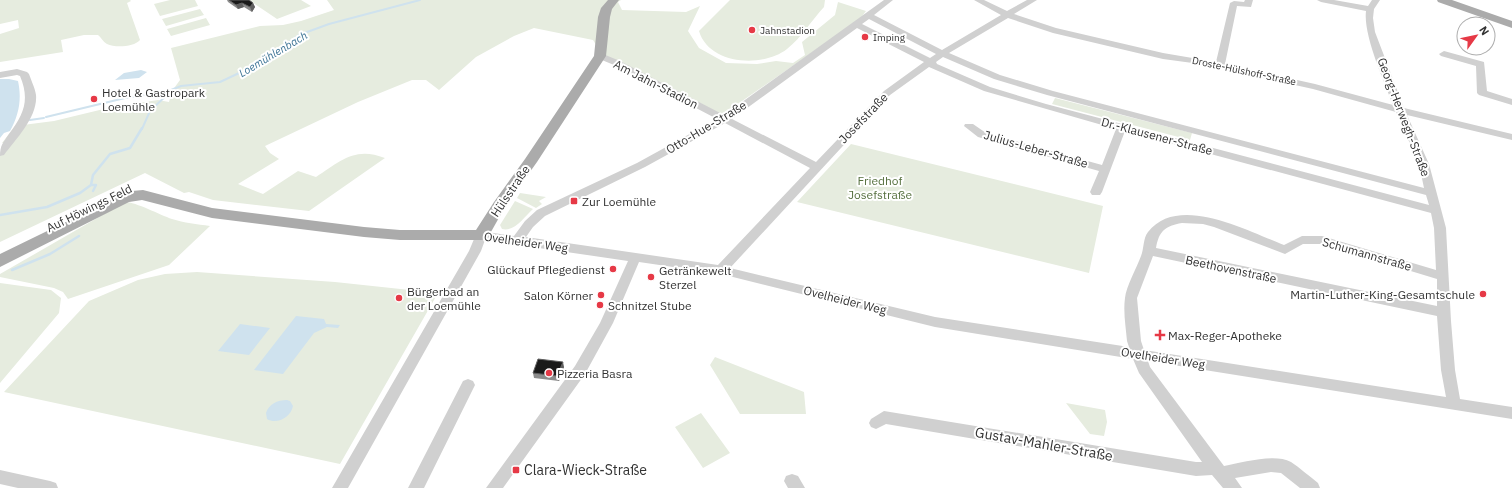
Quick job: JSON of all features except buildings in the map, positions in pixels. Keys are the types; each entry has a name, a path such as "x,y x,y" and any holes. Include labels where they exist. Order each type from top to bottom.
{"main road":[{"name":"Hülsstraße","path":"481,235 499,205 530,162 600,56 604,17 609,4 614,0"},
{"path":"1442,0 1512,25"},
{"name":"Auf Höwings Feld","path":"0,252 130,187 142,185 150,186 176,204"},
{"name":"Auf Höwings Feld","path":"0,261 132,196 143,195 176,204"},
{"name":"Ovelheider Weg","path":"176,204 212,213 364,232 400,235 481,235"}],"street":[{"name":"Otto-Hue-Straße","path":"517,241 529,224 547,209 641,165 724,120 889,0"},
{"name":"Droste-Hülshoff-Straße","path":"978,0 1008,15 1053,30 1163,56 1220,65 1315,87 1400,110 1512,137"},
{"name":"Josefstraße","path":"721,270 818,168 841,140 887,93 943,54 1033,0"},
{"path":"1220,65 1231,2 1248,5 1249,0"},
{"path":"1322,0 1373,5"},
{"name":"Georg-Herwegh-Straße","path":"1373,5 1369,18 1371,32 1400,110 1424,164 1440,228 1443,276 1443,312 1448,370 1454,404"},
{"name":"Dr.-Klausener-Straße","path":"868,15 943,54 997,77 1050,93 1431,193"},
{"name":"Dr.-Klausener-Straße","path":"856,24 931,62 933,66 988,89 1043,106 1436,211"},
{"path":"1444,54 1481,64 1482,93 1512,102"},
{"name":"Am Jahn-Stadion","path":"600,56 617,63 818,168"},
{"path":"0,75 17,72 24,74 31,96 22,122 15,134 0,153"},
{"path":"1043,106 1050,93"},
{"name":"Julius-Leber-Straße","path":"969,126 982,135 1105,169"},
{"path":"1096,192 1122,127"},
{"path":"1270,166 1274,152"},
{"name":"Schumannstraße","path":"1148,251 1152,236 1162,225 1182,219 1193,219 1218,224 1285,250 1295,242 1306,239 1322,240 1443,276"},
{"name":"Ovelheider Weg","path":"481,235 721,270 935,322 1512,413"},
{"name":"Hülsstraße","path":"340,488 475,250 481,235"},
{"path":"1148,251 1131,298 1134,341 1138,354 1144,369 1217,471 1234,488"},
{"name":"Beethovenstraße","path":"1148,251 1443,312"},
{"path":"494,488 580,370 606,324 635,258"},
{"path":"416,488 468,385"},
{"name":"Gustav-Mahler-Straße","path":"876,423 884,417 1196,469 1217,471 1271,465 1285,467 1312,488"},
{"path":"0,477 43,487"}],"green space":[{"path":"0,0 130,0 131,1 127,3 140,40 129,45 115,46 106,43 98,35 84,35 61,40 63,52 0,62 0,34 19,28 18,20 0,24"},
{"path":"170,0 195,0 198,6 160,16 154,4"},
{"path":"249,0 301,0 311,6 277,19"},
{"path":"327,0 621,0 618,2 622,10 686,12 700,6 688,31 699,48 726,63 757,64 776,61 793,63 805,55 802,42 835,15 838,2 866,11 860,19 722,115 665,84 603,56 593,40 534,28 514,36 476,57 439,90 426,80 412,80 358,102 265,146 270,153 279,159 238,184 263,194 298,171 316,177 348,157 365,154 385,158 309,211 213,200 189,192 184,193 145,173 0,242 0,153 8,143 2,143 15,126 54,121 112,107 158,100 169,102 172,91 180,80 171,48 260,26 283,25 301,21 334,10"},
{"name":"Jahnstadion","path":"730,0 825,0 824,7 792,45 777,55 751,61 725,57 714,51 705,42 699,31"},
{"path":"200,9 204,15 166,26 162,19"},
{"path":"206,18 210,25 171,36 167,29"},
{"path":"1055,98 1192,133 1190,140 1052,104"},
{"name":"Friedhof Josefstraße","path":"851,144 1103,206 1089,273 797,202"},
{"path":"520,193 546,197 539,201 542,204 536,208 517,198"},
{"path":"515,201 533,209 515,226 502,229 500,225"},
{"path":"125,202 135,204 177,220 210,226 169,265 68,299 63,292 54,288 0,277 0,274"},
{"path":"197,272 335,282 438,293 340,464 4,392 89,301 138,280 165,274"},
{"path":"0,283 51,290 61,298 59,313 0,383"},
{"path":"715,357 804,392 806,414 740,414 710,365"},
{"path":"1066,403 1105,410 1107,422 1104,436 1090,434"},
{"path":"701,413 730,453 703,468 675,427"}],"water":[{"path":"141,70 147,72 139,78 115,80 124,73"},
{"path":"0,79 18,81 20,101 18,113 10,131 4,133 0,138"},
{"path":"296,316 324,319 326,324 340,325 338,328 327,327 314,333 283,374 254,370"},
{"path":"240,324 270,328 249,355 218,351"},
{"path":"287,400 290,401 293,406 287,417 275,421 267,419 266,413 271,405"}],"waterway":[{"name":"Loemühlenbach","path":"46,117 125,98 171,90 181,86 220,82 254,66 299,35 329,24 420,0"},
{"name":"Loemühlenbach","path":"142,129 150,111 171,91"},
{"name":"Loemühlenbach","path":"30,120 44,118"},
{"name":"Loemühlenbach","path":"91,185 93,175 110,154 130,148 142,128"},
{"name":"Loemühlenbach","path":"0,215 47,207 80,193 91,185"},
{"path":"91,185 96,185 93,191"},
{"path":"12,270 50,254 79,236"}],"place":[{"name":"Jahnstadion","path":"752,30"},
{"name":"Imping","path":"865,37"},
{"name":"Hotel & Gastropark Loemühle","path":"94,99"},
{"name":"Zur Loemühle","path":"574,201"},
{"name":"Glückauf Pflegedienst","path":"613,269"},
{"name":"Getränkewelt Sterzel","path":"651,277"},
{"name":"Martin-Luther-King-Gesamtschule","path":"1483,294"},
{"name":"Salon Körner","path":"601,295"},
{"name":"Bürgerbad an der Loemühle","path":"399,298"},
{"name":"Schnitzel Stube","path":"600,305"},
{"name":"Max-Reger-Apotheke","path":"1160,335"},
{"name":"Pizzeria Basra","path":"549,373"},
{"name":"Clara-Wieck-Straße","path":"516,470"}]}
